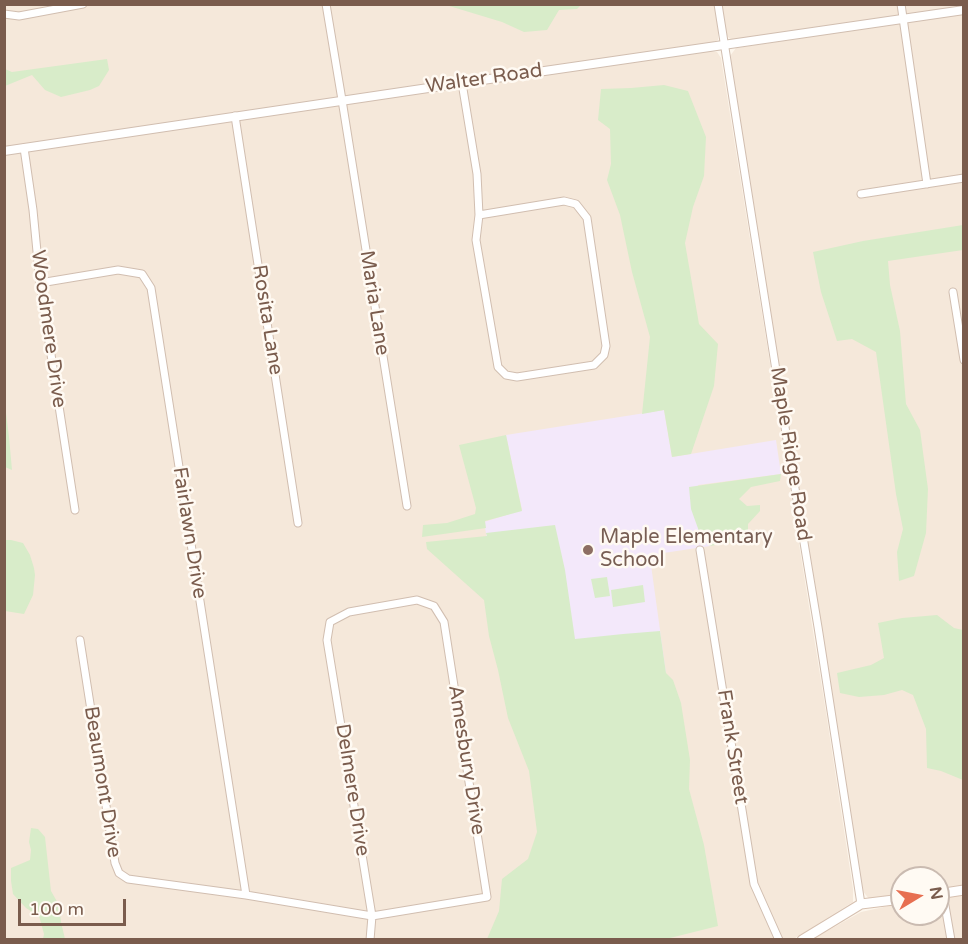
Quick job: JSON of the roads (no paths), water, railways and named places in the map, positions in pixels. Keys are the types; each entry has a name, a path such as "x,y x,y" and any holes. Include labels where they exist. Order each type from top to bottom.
{"main road":[{"path":"802,939 861,904 890,900"}],"street":[{"path":"4,14 19,16 83,4"},
{"name":"Maria Lane","path":"326,4 406,506"},
{"name":"Maple Ridge Road","path":"718,4 861,904"},
{"path":"901,4 927,184"},
{"name":"Walter Road","path":"4,151 963,10"},
{"path":"462,82 477,174 479,215 476,240 498,367 506,375 517,377 594,365 604,355 606,346 587,218 576,204 564,201 479,215"},
{"name":"Rosita Lane","path":"235,116 298,523"},
{"name":"Woodmere Drive","path":"24,148 40,283 75,510"},
{"path":"861,194 963,178"},
{"name":"Fairlawn Drive","path":"40,283 118,270 142,274 151,288 246,895"},
{"path":"953,292 963,360"},
{"name":"Frank Street","path":"700,550 754,884 779,939"},
{"name":"Amesbury Drive","path":"327,640 330,622 349,612 417,600 434,606 444,622 487,897"},
{"name":"Beaumont Drive","path":"80,640 115,863 119,873 128,879 246,895 372,916 487,897"},
{"name":"Delmere Drive","path":"327,640 372,916 370,939"}],"place":[{"name":"Maple Elementary School","path":"588,550"}]}
